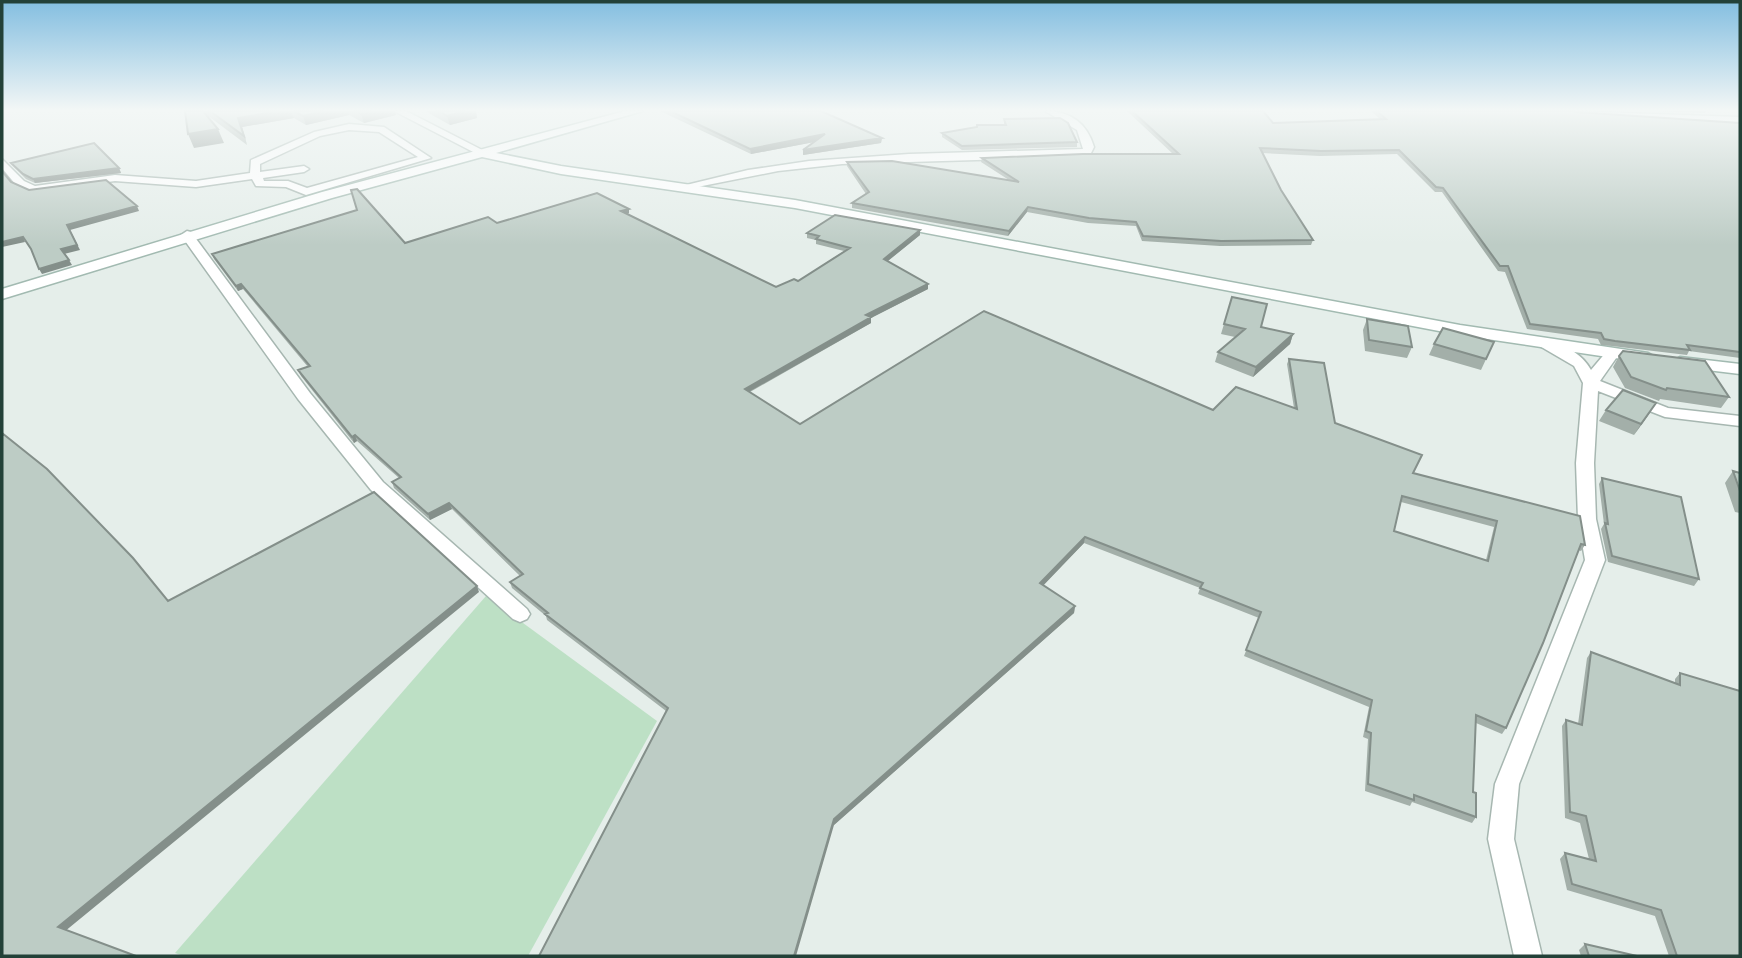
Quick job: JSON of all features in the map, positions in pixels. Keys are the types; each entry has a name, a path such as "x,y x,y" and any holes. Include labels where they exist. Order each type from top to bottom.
{"street":[{"path":"269,156 255,162 256,176 260,184 288,184 306,192 426,158 422,156"},
{"path":"2,294 187,235 479,156"},
{"path":"491,156 557,171 687,186 1079,256 1206,285 1612,354 1740,369"},
{"path":"687,186 762,170 809,164 942,156"},
{"path":"2,162 20,183 33,188 51,188 116,178 182,184 304,169"},
{"path":"187,235 304,396 377,486 520,614"},
{"path":"1543,342 1580,363 1591,383 1665,412 1740,421"},
{"path":"1528,956 1501,839 1507,784 1595,560 1587,519 1585,463 1591,383 1604,361 1612,354"}],"green space":[{"path":"486,596 657,721 528,956 184,956 175,953"}],"building":[{"path":"41,156 107,156 119,168 33,179 11,163"},
{"path":"1264,156 1281,190 1313,240 1221,241 1143,236 1136,222 1089,218 1028,207 1009,231 852,203 869,192 847,162 892,161 1019,182 982,158"},
{"path":"1405,156 1740,156 1740,352 1687,345 1690,350 1615,341 1604,339 1601,333 1530,324 1508,266 1500,266 1443,188 1436,187"},
{"path":"2,171 11,182 29,190 106,180 137,206 67,225 77,245 61,249 69,260 39,269 23,237 2,242"},
{"path":"357,189 405,243 488,217 497,223 597,193 629,209 621,211 776,287 794,279 798,281 850,248 816,239 819,236 807,233 835,215 920,230 884,259 928,284 866,315 871,317 745,389 800,424 984,311 1213,410 1236,387 1297,409 1289,359 1324,363 1335,423 1422,455 1413,473 1580,516 1585,545 1581,544 1543,643 1506,728 1476,715 1473,792 1476,793 1476,817 1414,795 1414,800 1368,784 1371,733 1366,731 1372,700 1246,650 1261,612 1200,588 1203,583 1085,537 1040,583 1075,606 834,819 794,956 539,956 668,708 545,614 548,613 510,582 523,574 449,503 428,514 392,482 401,477 355,435 352,437 298,370 310,366 241,284 236,286 212,254 357,210 351,190","holes":["1402,496 1497,521 1488,561 1394,531"]},
{"path":"1232,297 1267,304 1261,327 1293,334 1256,367 1218,352 1245,329 1224,324"},
{"path":"1367,319 1408,326 1412,347 1369,340"},
{"path":"1443,328 1494,342 1486,359 1434,344"},
{"path":"1623,351 1705,361 1729,397 1666,390 1631,377 1619,356"},
{"path":"1623,390 1656,403 1641,424 1606,410"},
{"path":"2,433 47,469 133,558 168,601 374,492 477,586 58,927 136,956 2,956"},
{"path":"1733,471 1740,473 1740,491"},
{"path":"1602,478 1681,497 1699,579 1612,556 1605,523 1608,524"},
{"path":"1591,652 1680,685 1680,673 1740,691 1740,956 1677,956 1661,910 1572,884 1565,853 1596,861 1586,816 1570,812 1566,720 1582,725"},
{"path":"1585,944 1637,956 1589,956"}]}
